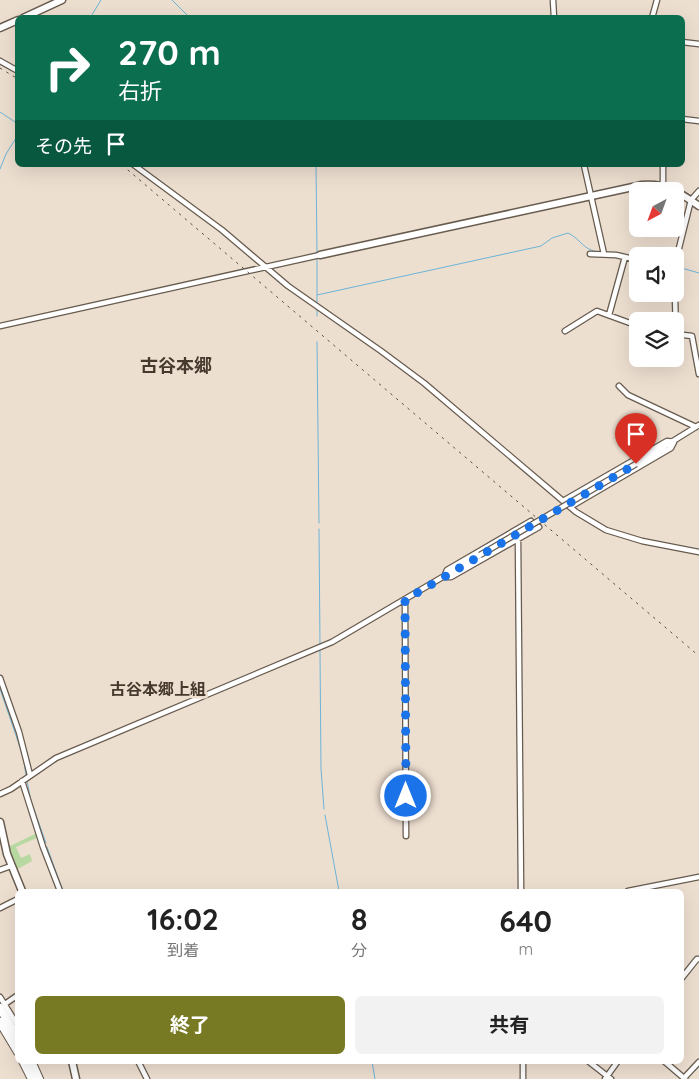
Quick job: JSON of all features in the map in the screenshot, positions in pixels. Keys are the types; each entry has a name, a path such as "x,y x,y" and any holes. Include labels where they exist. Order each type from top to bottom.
{"highway":[{"path":"2,1008 15,1032"},
{"path":"0,1022 15,1047"},
{"path":"24,1064 32,1079"},
{"path":"32,1064 39,1079"}],"street":[{"path":"30,15 62,0"},
{"path":"553,0 554,15"},
{"path":"653,15 657,0"},
{"path":"0,28 15,21"},
{"path":"685,42 699,44"},
{"path":"0,60 15,69"},
{"path":"685,119 699,121"},
{"path":"137,167 222,230 288,286 382,351 424,383 570,508 589,522 606,530 642,540 699,552"},
{"path":"585,167 604,254"},
{"path":"663,167 663,182"},
{"path":"0,326 629,188"},
{"path":"679,247 691,200 699,192"},
{"path":"684,196 699,206"},
{"path":"590,254 629,258"},
{"path":"609,315 625,257"},
{"path":"565,331 597,311 629,323"},
{"path":"684,334 699,336"},
{"path":"692,336 699,374"},
{"path":"619,386 628,395 698,426"},
{"path":"0,794 56,758 325,645 405,600 674,442 698,426"},
{"path":"563,501 667,441 674,442"},
{"path":"570,508 671,448 674,442"},
{"path":"444,577 447,570 531,521"},
{"path":"444,577 451,577 539,527"},
{"path":"518,539 521,889"},
{"path":"405,600 406,836"},
{"path":"0,678 19,732 30,775"},
{"path":"22,781 43,847 59,889"},
{"path":"0,822 11,866 21,889"},
{"path":"0,870 11,866"},
{"path":"638,889 699,877"},
{"path":"0,908 15,900"},
{"path":"684,975 699,959"},
{"path":"0,997 2,1008 15,1023"},
{"path":"2,1008 15,997"},
{"path":"668,1064 684,1078 699,1062"},
{"path":"73,1064 76,1079"},
{"path":"140,1064 147,1079"},
{"path":"523,1064 523,1079"},
{"path":"592,1064 608,1078 616,1064"}],"green space":[{"path":"37,833 39,837 16,847 21,858 30,854 32,861 16,870 8,847"}],"waterway":[{"path":"92,15 101,0"},
{"path":"172,0 187,15"},
{"path":"0,112 15,122"},
{"path":"0,169 6,154 15,140"},
{"path":"316,167 317,254"},
{"path":"317,295 541,246 552,238 568,233 586,247 600,252"},
{"path":"317,258 317,304"},
{"path":"684,269 699,273"},
{"path":"317,310 317,316"},
{"path":"317,342 319,523"},
{"path":"319,529 320,644"},
{"path":"320,651 321,769 324,809"},
{"path":"0,689 23,756 26,775"},
{"path":"27,781 31,801 46,843"},
{"path":"325,815 339,889"},
{"path":"47,847 62,889"},
{"path":"372,1064 375,1079"},
{"path":"688,1077 699,1067"}],"railway":[{"path":"0,68 15,77"},
{"path":"124,167 699,656"}],"district":[{"name":"古谷本郷","path":"176,365"},
{"name":"古谷本郷上組","path":"158,689"}],"route":[{"path":"406,796 405,600 636,464"}]}
